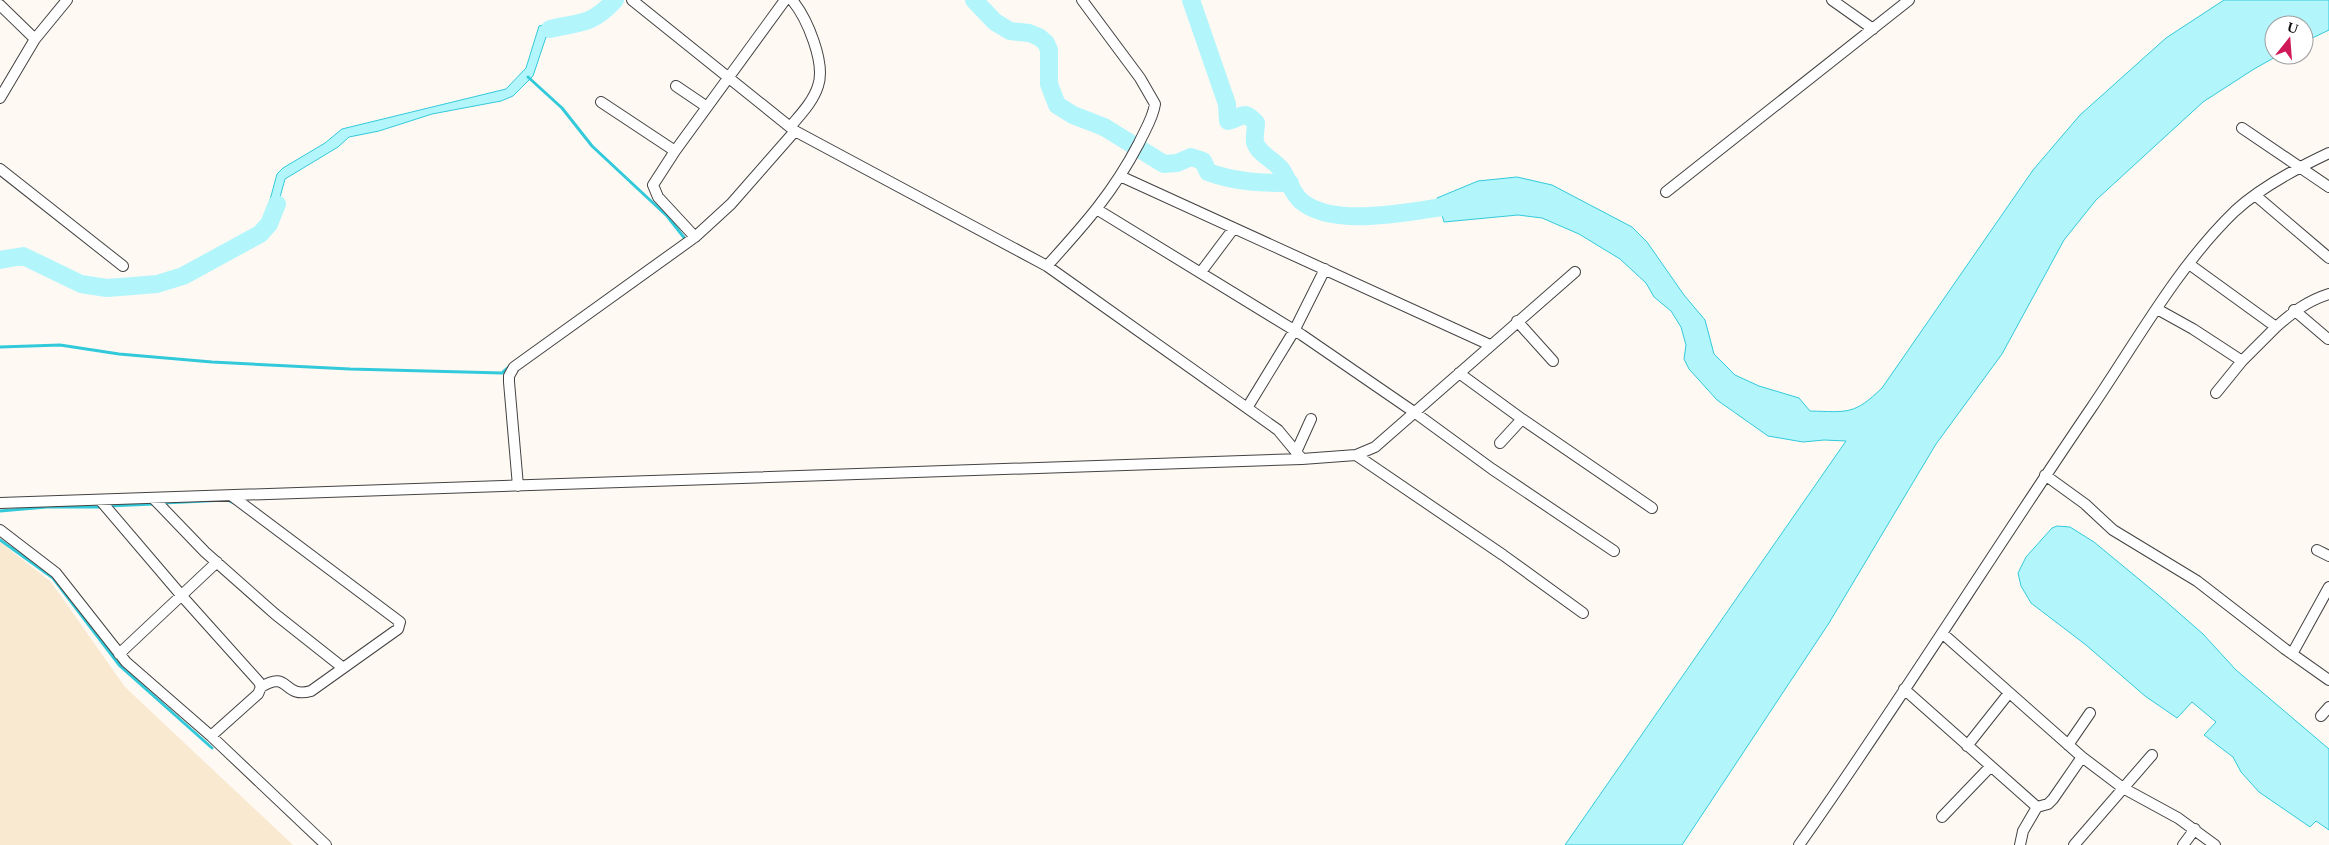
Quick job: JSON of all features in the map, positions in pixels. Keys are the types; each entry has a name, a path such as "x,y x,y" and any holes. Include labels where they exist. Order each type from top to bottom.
{"street":[{"path":"0,98 36,39 66,0"},
{"path":"632,0 793,129 1047,266 1278,430 1299,455"},
{"path":"693,234 658,197 653,185 675,151 785,0"},
{"path":"518,486 509,382 514,367 731,204 793,129 816,93 821,75 812,40 792,0"},
{"path":"1047,266 1098,210 1120,176 1152,117 1154,99 1082,0"},
{"path":"1832,0 1873,29"},
{"path":"1666,192 1909,0"},
{"path":"0,5 36,39"},
{"path":"676,86 707,107"},
{"path":"601,102 675,151"},
{"path":"2242,128 2329,187"},
{"path":"1799,845 2189,264 2219,228 2255,195 2301,167 2329,154"},
{"path":"0,169 123,266"},
{"path":"1120,176 1490,345"},
{"path":"2255,195 2329,258"},
{"path":"1098,210 1294,330 1414,412 1492,469 1614,551"},
{"path":"1201,272 1234,228"},
{"path":"2189,264 2276,328"},
{"path":"1247,408 1294,330 1325,269"},
{"path":"0,503 518,486 1299,455 1356,455 1375,447 1575,272"},
{"path":"2216,393 2242,362 2294,310 2308,301 2329,294"},
{"path":"2157,309 2193,329 2242,362"},
{"path":"2294,310 2328,339"},
{"path":"1517,321 1553,361"},
{"path":"1459,373 1522,419 1652,508"},
{"path":"1299,455 1311,419"},
{"path":"1500,443 1522,419"},
{"path":"1356,455 1503,555 1583,614"},
{"path":"2045,476 2085,504 2113,530 2197,581 2329,680"},
{"path":"211,736 258,694 261,687 273,679 279,680 296,692 311,691 342,667 398,629 399,620 232,496"},
{"path":"153,498 217,562 275,614 342,667"},
{"path":"100,500 261,687"},
{"path":"0,530 56,573 119,654 211,736 326,845"},
{"path":"2317,550 2329,556"},
{"path":"119,654 217,562"},
{"path":"2292,654 2329,587"},
{"path":"1942,633 2082,757 2123,788 2195,829 2215,845"},
{"path":"1904,689 1990,767 2038,807"},
{"path":"1967,746 2009,694"},
{"path":"2321,716 2329,706"},
{"path":"2068,745 2090,713"},
{"path":"2074,845 2152,755"},
{"path":"2020,845 2022,831 2038,807 2048,804 2082,757"},
{"path":"1942,817 1990,767"},
{"path":"2183,845 2195,829"}],"shaded area":[{"path":"0,542 51,582 125,687 293,845 0,845"}],"water":[{"path":"2224,0 2329,0 2329,30 2314,37 2314,15 2264,15 2264,63 2203,102 2096,200 2064,240 2002,354 1936,444 1829,623 1682,845 1565,845 1846,441 1824,440 1803,442 1768,436 1717,400 1689,369 1684,359 1686,345 1681,327 1671,311 1654,297 1646,283 1620,259 1579,234 1542,218 1518,215 1444,222 1437,198 1478,181 1517,177 1552,185 1632,227 1647,242 1684,295 1705,320 1714,354 1735,375 1759,386 1799,398 1810,411 1833,412 1850,410 1864,403 1882,388 2033,170 2080,115 2166,38"},
{"path":"571,18 572,29 546,37 533,76 513,96 501,101 432,114 379,131 349,137 338,147 285,179 272,226 264,222 277,174 283,168 325,143 342,129 506,89 526,68 539,26"},
{"path":"2057,526 2070,527 2094,542 2203,634 2236,670 2329,749 2329,830 2316,821 2310,827 2259,792 2241,772 2233,757 2204,735 2216,722 2192,702 2177,718 2145,696 2086,645 2031,603 2021,586 2018,573 2026,557 2052,528"}],"waterway":[{"path":"550,29 586,21 599,14 615,0"},
{"path":"974,0 995,22 1010,31 1029,33 1039,37 1046,43 1049,50 1049,84 1057,105 1073,115 1104,127 1164,164 1177,163 1191,157 1203,161 1208,172 1228,178 1269,183 1290,183"},
{"path":"1191,0 1227,104 1228,121 1245,115 1256,123 1255,142 1259,150 1281,169 1301,201 1315,209 1333,214 1352,216 1394,214 1461,203"},
{"path":"528,77 562,108 592,146 667,216 686,240"},
{"path":"0,260 23,256 81,284 107,288 157,284 183,276 260,234 269,224 277,204"},
{"path":"0,347 60,345 119,354 212,362 350,369 502,373 510,366"},
{"path":"163,503 227,500 236,504"},
{"path":"108,506 154,504"},
{"path":"0,511 47,507 102,507"},
{"path":"0,540 53,578 120,666 212,748"}]}
